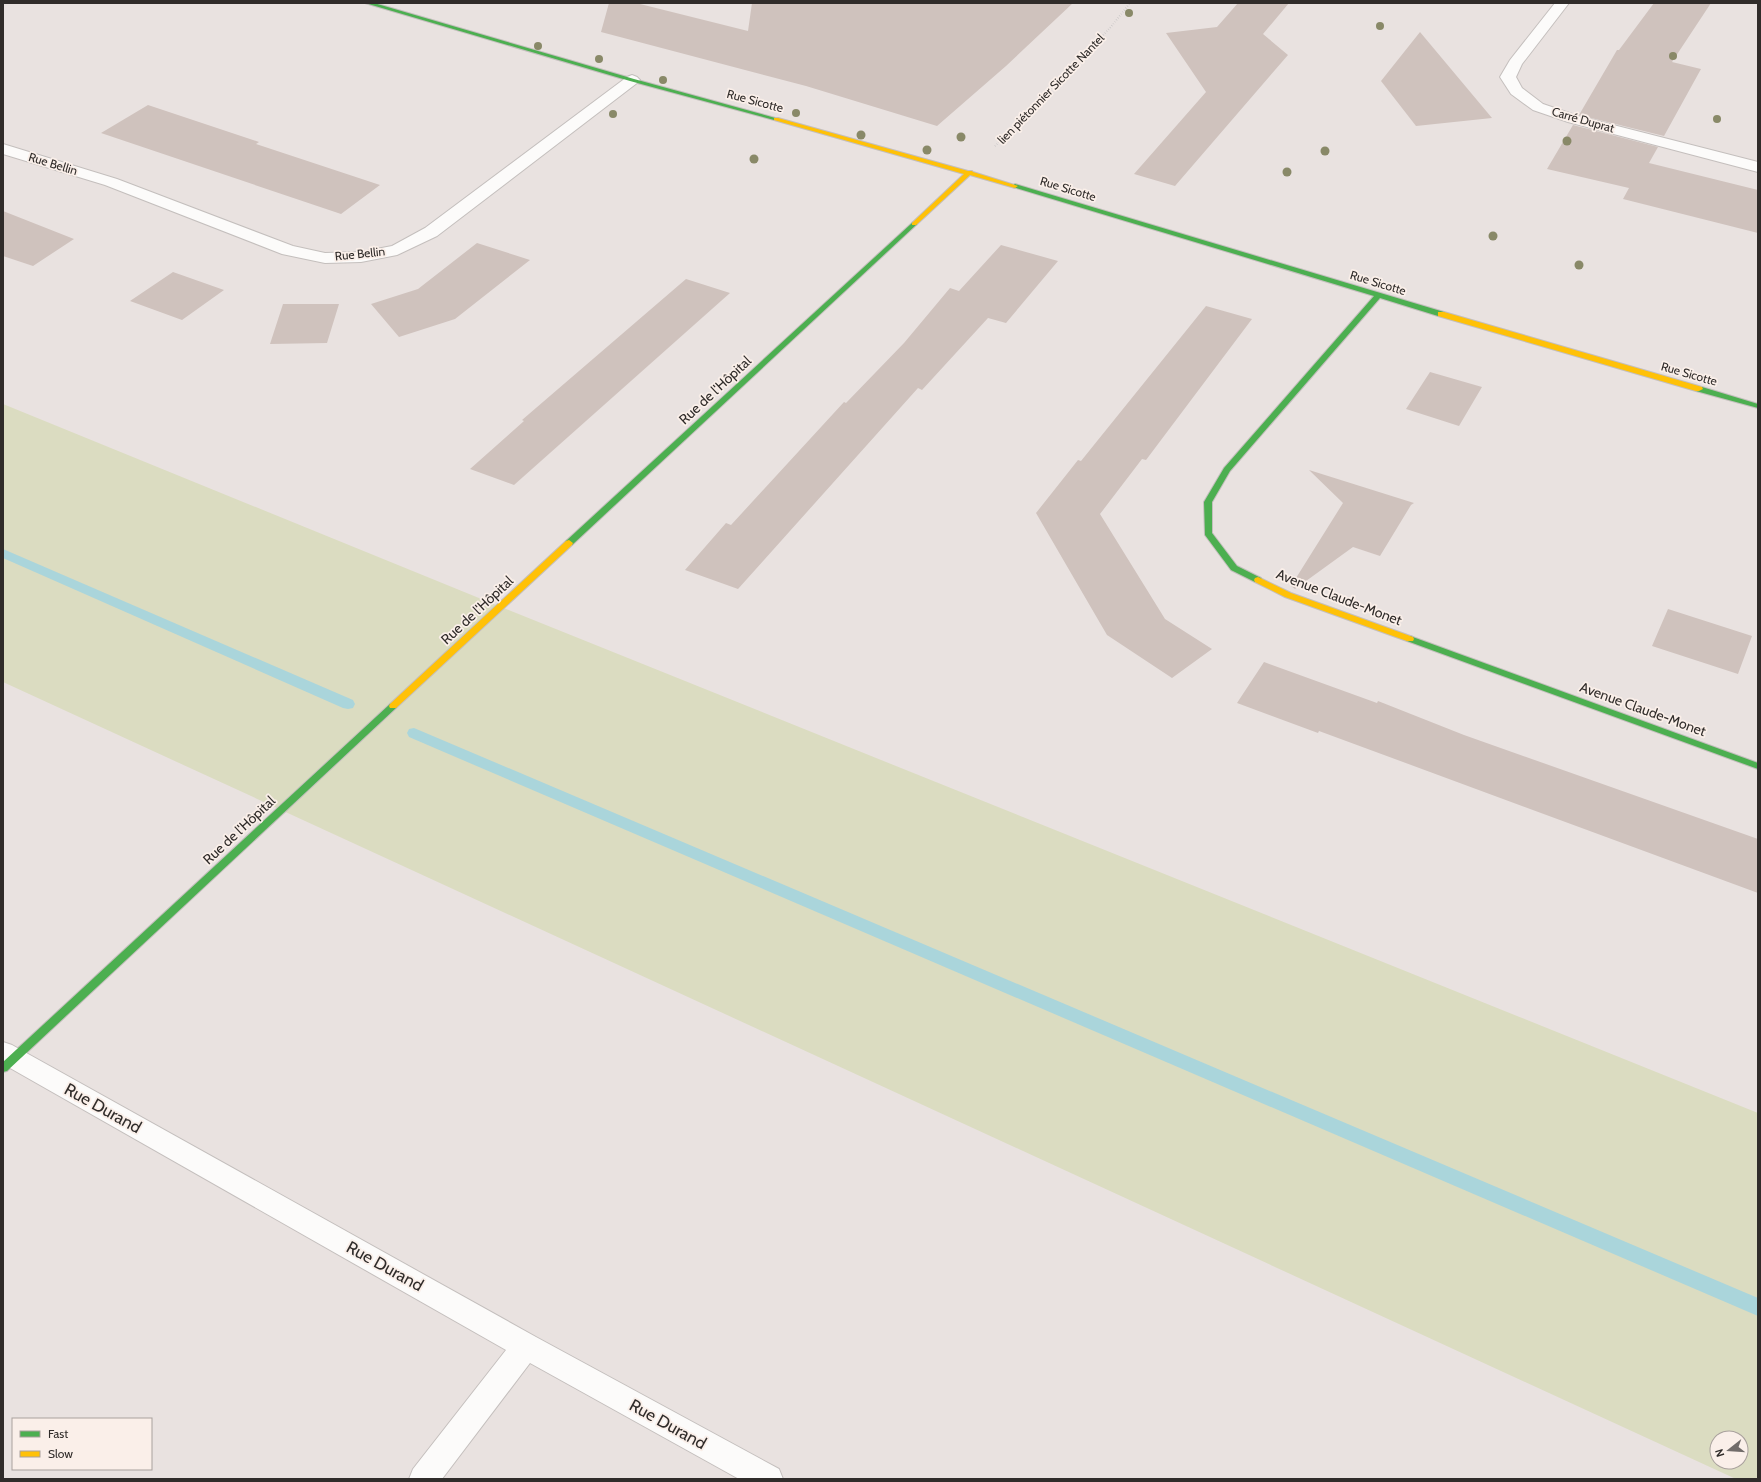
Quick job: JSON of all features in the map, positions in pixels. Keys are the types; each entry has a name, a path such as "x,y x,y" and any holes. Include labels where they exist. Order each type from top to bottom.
{"street":[{"name":"Rue Sicotte","path":"368,3 632,80 970,172 1378,296 1758,406"},
{"name":"Carré Duprat","path":"1562,3 1515,63 1508,77 1516,91 1538,107 1573,119 1758,167"},
{"name":"Rue Bellin","path":"3,149 111,182 288,250 325,258 361,257 397,250 431,232 632,80"},
{"name":"Rue de l'Hôpital","path":"7,1059 970,172"},
{"name":"Avenue Claude-Monet","path":"1378,296 1227,470 1208,502 1208,533 1234,568 1288,595 1758,766"},
{"name":"Rue Durand","path":"7,1059 768,1479"},
{"path":"424,1479 526,1346"}],"path":[{"name":"lien piétonnier Sicotte Nantel","path":"970,172 1110,28 1130,3"}],"green space":[{"path":"3,404 501,607 1758,1113 1758,1479 1736,1479 1716,1470 1749,1470 1749,1430 1709,1430 1709,1467 3,682"}],"building":[{"path":"609,3 636,3 748,31 752,3 1073,3 1006,66 937,126 806,86 601,32"},
{"path":"1238,3 1289,3 1263,34 1288,55 1175,186 1134,174 1206,92 1166,33 1217,27"},
{"path":"1654,3 1711,3 1672,62 1701,69 1664,136 1579,115 1617,50 1619,50"},
{"path":"1420,32 1492,118 1416,126 1381,81"},
{"path":"148,105 259,142 256,144 380,185 341,214 101,133"},
{"path":"1573,125 1658,147 1649,163 1758,190 1758,233 1623,199 1629,188 1547,169"},
{"path":"3,211 74,239 33,266 3,256"},
{"path":"477,243 530,260 455,319 399,337 371,304 418,289"},
{"path":"1001,245 1058,261 1006,323 988,318 922,390 918,388 738,589 685,570 726,523 731,525 844,402 846,403 904,343 950,288 959,291"},
{"path":"173,272 224,290 182,320 130,301"},
{"path":"686,279 730,293 514,485 470,469 524,421 522,420"},
{"path":"283,304 339,304 327,343 270,344"},
{"path":"1206,306 1252,319 1146,460 1142,459 1100,514 1165,619 1212,649 1172,678 1107,635 1036,513 1078,460 1081,461"},
{"path":"1430,372 1482,387 1459,426 1406,409"},
{"path":"1309,470 1414,503 1411,505 1380,556 1353,547 1295,589 1291,586 1343,503"},
{"path":"1668,609 1752,636 1738,674 1652,646"},
{"path":"1264,662 1377,703 1378,701 1464,735 1758,839 1758,893 1319,731 1318,733 1237,703"}],"waterway":[{"path":"3,553 348,704"},
{"path":"414,733 1758,1307"}],"traffic: fast":[{"path":"368,3 632,80 776,119"},
{"path":"1015,186 1441,314"},
{"path":"569,543 914,224"},
{"path":"1258,580 1234,568 1208,533 1208,502 1227,470 1378,296"},
{"path":"1699,389 1758,406"},
{"path":"1410,639 1758,766"},
{"path":"3,1068 393,706"}],"traffic: slow":[{"path":"776,119 1015,186"},
{"path":"914,224 970,172"},
{"path":"1441,314 1699,389"},
{"path":"393,706 569,543"},
{"path":"1258,580 1288,595 1410,639"}]}
